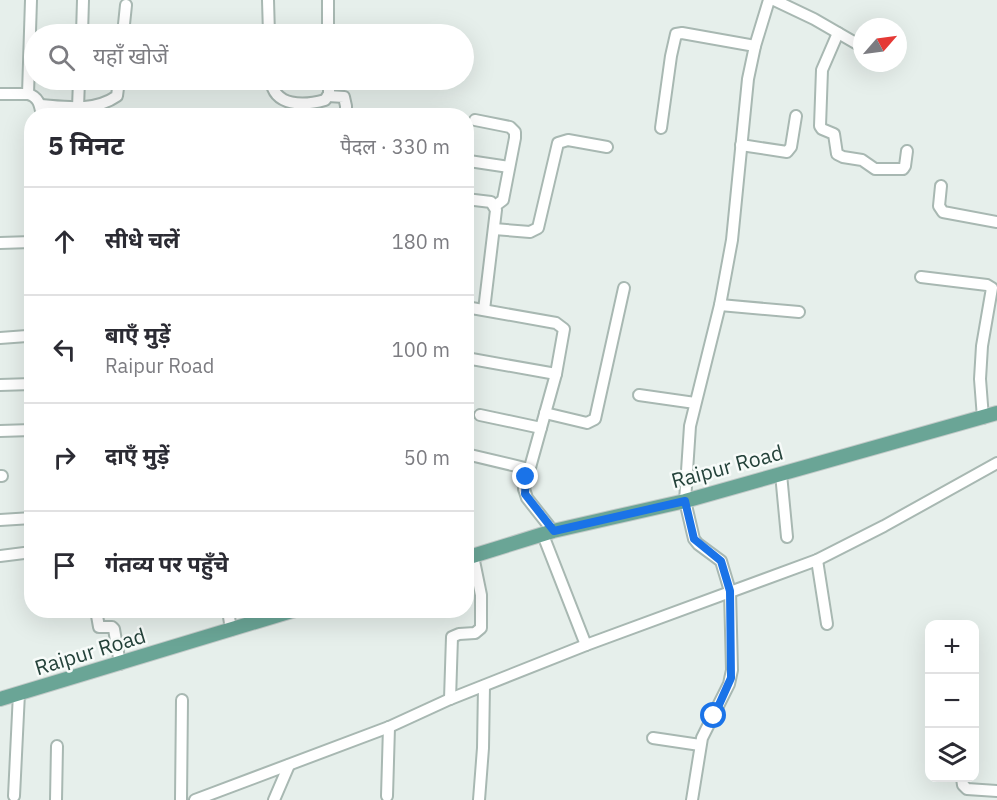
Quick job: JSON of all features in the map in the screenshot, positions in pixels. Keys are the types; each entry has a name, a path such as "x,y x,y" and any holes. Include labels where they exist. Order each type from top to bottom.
{"main road":[{"name":"Raipur Road","path":"474,556 548,533 685,501 997,413"},
{"name":"Raipur Road","path":"0,699 267,618"}],"street":[{"path":"30,24 31,0"},
{"path":"82,24 83,0"},
{"path":"268,0 269,24"},
{"path":"328,0 328,24"},
{"path":"692,800 700,745 731,678 730,591 721,561 694,539 685,501 690,426 720,305 732,240 748,79 769,0"},
{"path":"774,0 814,19 853,42"},
{"path":"124,24 126,5"},
{"path":"662,129 676,34 682,33 755,46"},
{"path":"838,33 822,70 820,126 834,134 837,154 862,160 875,169 903,169 907,151"},
{"path":"28,90 28,94"},
{"path":"79,90 78,108 95,106 115,98 118,90"},
{"path":"275,90 286,102 308,103 325,100 328,90"},
{"path":"0,94 28,94 36,98 40,108"},
{"path":"328,96 344,97 346,108"},
{"path":"741,145 787,152 791,147 796,116"},
{"path":"475,120 513,129 515,138 503,200 495,206"},
{"path":"494,229 530,232 538,228 558,143 568,140 607,147"},
{"path":"474,162 509,167"},
{"path":"940,186 939,206 943,212 997,222"},
{"path":"474,200 489,202 495,206"},
{"path":"484,310 495,206"},
{"path":"0,243 24,242"},
{"path":"921,277 987,285 992,288 982,346 980,379 983,418"},
{"path":"545,413 587,423 596,419 624,288"},
{"path":"720,305 799,312"},
{"path":"474,308 556,323 562,326 565,332 542,428 524,489 548,533 586,645"},
{"path":"0,338 24,336"},
{"path":"474,359 556,374"},
{"path":"0,385 24,384"},
{"path":"639,395 695,403"},
{"path":"480,416 542,428"},
{"path":"0,431 24,430"},
{"path":"474,456 529,469"},
{"path":"195,800 388,727 450,699 586,645 817,560 884,526 997,463"},
{"path":"781,474 787,537"},
{"path":"0,520 24,518"},
{"path":"0,556 24,553"},
{"path":"817,560 827,624"},
{"path":"450,699 452,638 459,634 477,633 481,628 481,595 474,571"},
{"path":"97,618 99,627 114,629 120,664"},
{"path":"229,618 231,630"},
{"path":"478,800 483,748 484,686"},
{"path":"14,796 20,693"},
{"path":"182,700 182,800"},
{"path":"387,796 388,727"},
{"path":"653,738 700,745"},
{"path":"56,800 57,746"},
{"path":"274,800 290,765"},
{"path":"963,782 967,789 997,791"}],"route":[{"path":"526,477 525,494 554,531 685,501 694,539 721,561 730,591 731,678 714,716"}]}
